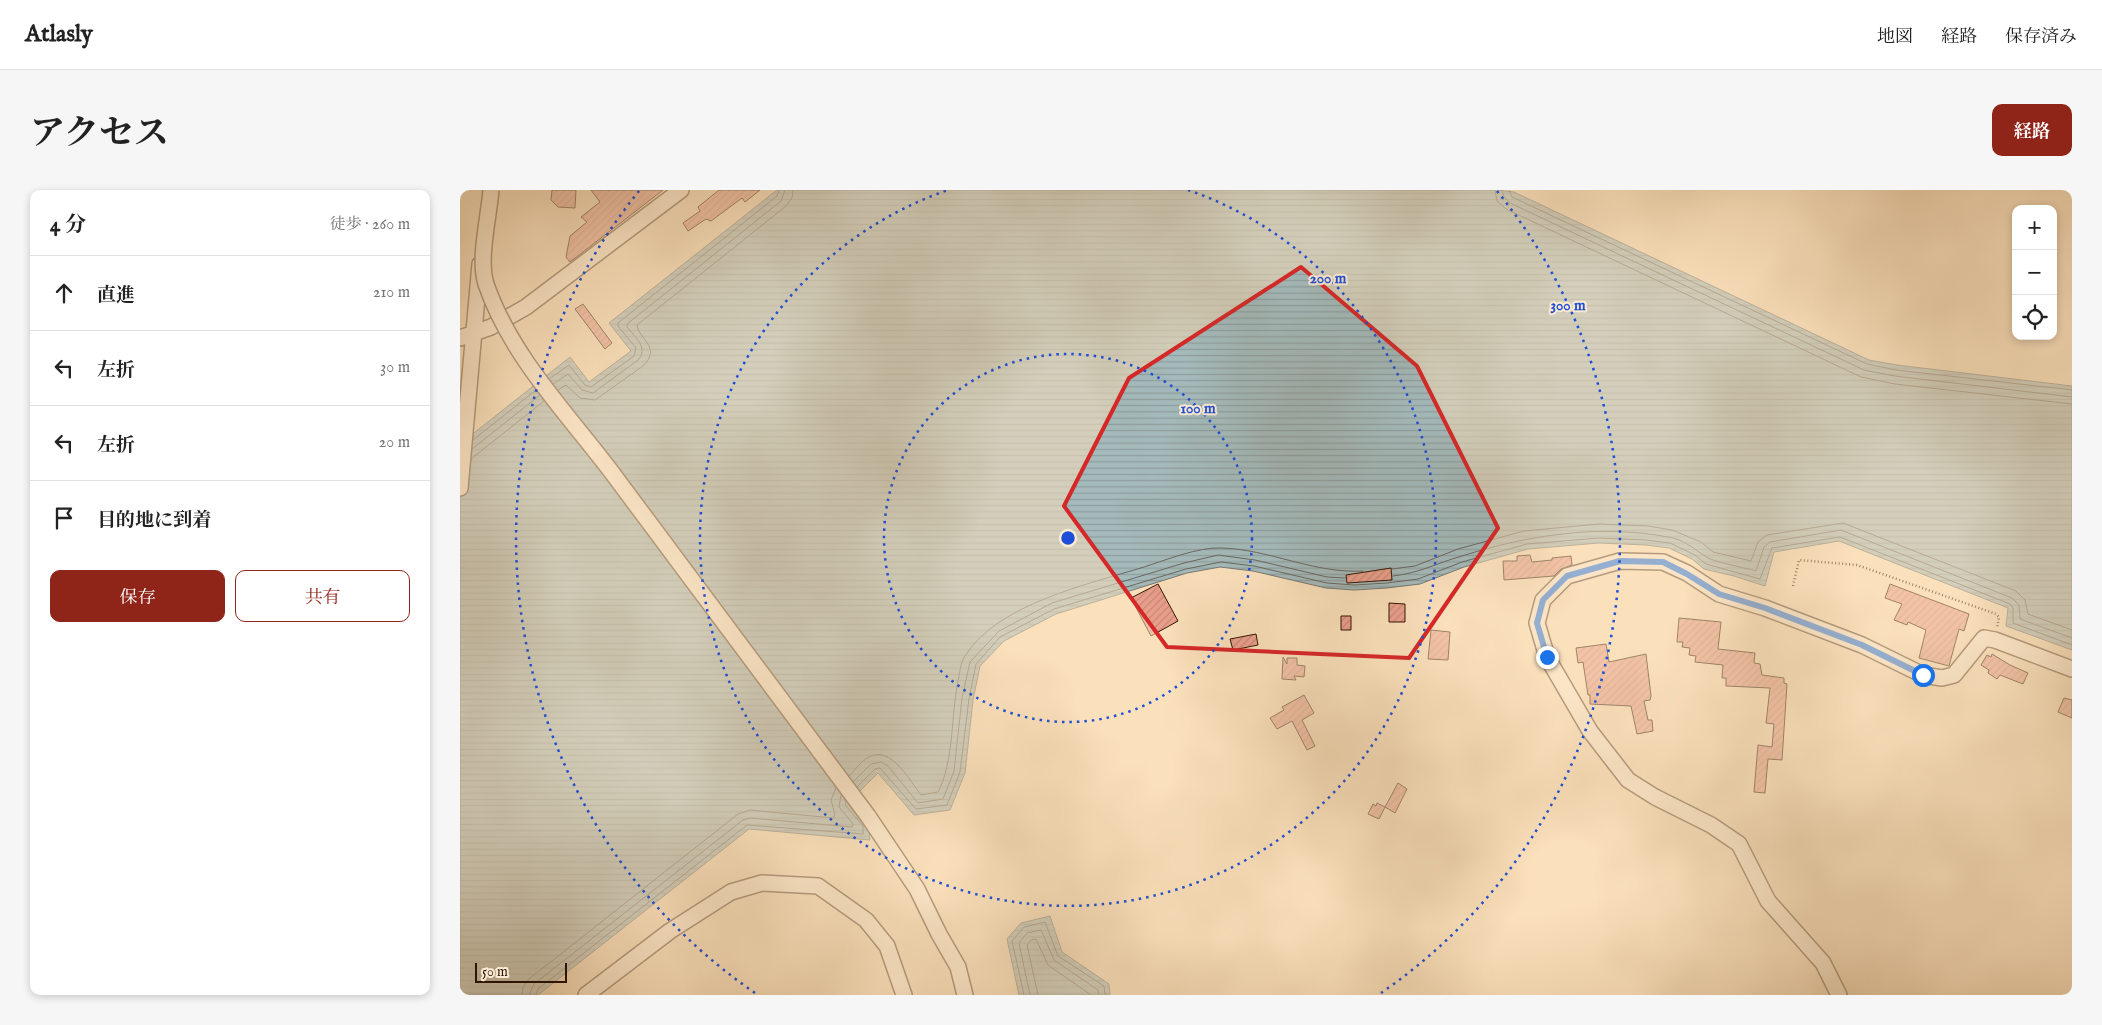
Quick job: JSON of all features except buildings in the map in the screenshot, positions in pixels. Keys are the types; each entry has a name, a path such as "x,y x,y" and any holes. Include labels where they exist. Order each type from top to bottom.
{"street":[{"path":"460,488 486,190"},
{"path":"491,190 484,263 485,282 504,324 523,357 885,839 917,889 939,934 958,966 965,995"},
{"path":"460,338 474,331 491,327 526,307 681,190"},
{"path":"1839,995 1823,963 1768,901 1739,844 1711,825 1655,797 1628,780 1590,731 1547,657 1537,623 1543,600 1567,576 1620,561 1663,562 1719,594 1747,602 1862,645 1923,675 1942,678 1954,675 1961,669 1984,638 1995,640 2072,669"},
{"path":"586,995 678,926 731,892 762,884 818,886 866,920 887,946 898,973 904,995"}],"path":[{"path":"1793,586 1799,560 1857,565 1996,614 1999,617 1995,640"}],"highlighted area":[{"path":"1301,267 1417,366 1498,528 1409,658 1167,647 1064,506 1129,378"}],"water":[{"path":"777,190 1497,190 1514,192 1869,360 2072,386 2072,650 2006,626 2008,608 1839,541 1774,552 1765,586 1704,569 1692,559 1669,548 1599,543 1528,549 1464,567 1420,584 1387,588 1354,590 1326,588 1253,571 1220,567 1187,573 1056,614 1004,641 980,666 973,700 965,773 950,810 914,815 878,773 849,802 868,824 870,840 749,829 538,995 460,995 460,444 570,357 589,382 631,351 609,323"},
{"path":"1050,916 1062,952 1109,984 1110,995 1019,995 1007,939 1021,923"}],"route":[{"path":"1547,657 1537,623 1543,600 1567,576 1620,561 1663,562 1719,594 1765,608 1862,645 1864,648 1923,675"}]}
